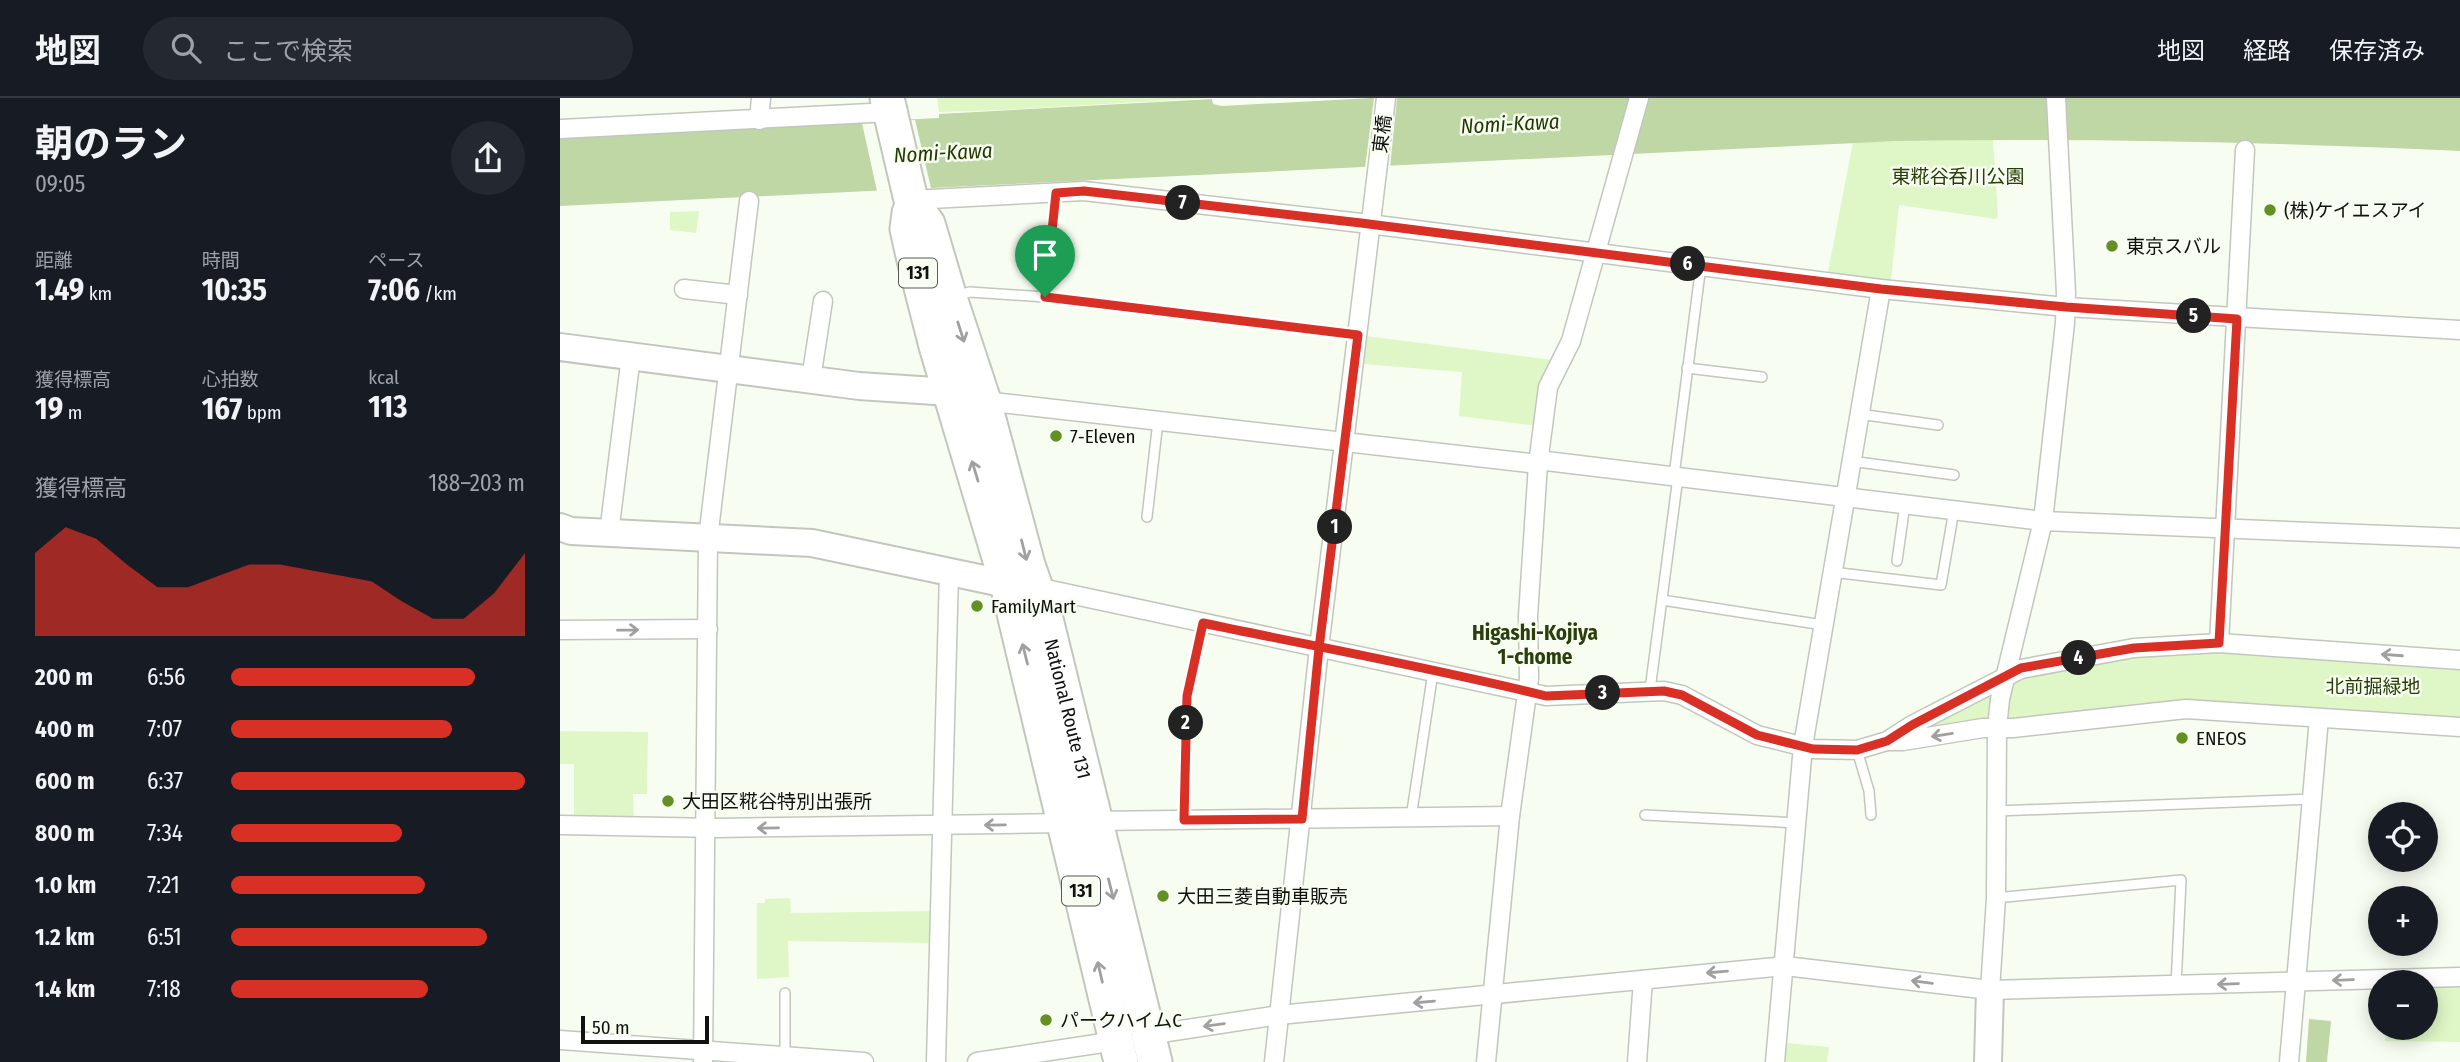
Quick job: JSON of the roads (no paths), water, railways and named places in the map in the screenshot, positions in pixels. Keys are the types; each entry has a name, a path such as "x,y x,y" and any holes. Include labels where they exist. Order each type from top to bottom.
{"highway":[{"name":"131","path":"890,110 910,195"},
{"name":"National Route 131","path":"910,195 928,224 984,401 1028,565 1022,585"},
{"name":"National Route 131","path":"910,195 907,229 950,392 1022,585 1079,822 1118,1052"},
{"name":"National Route 131","path":"1079,822 1152,1049"}],"street":[{"path":"758,120 761,98"},
{"name":"東橋","path":"1274,1062 1319,648 1387,98"},
{"path":"1486,1062 1510,816 1529,679 1528,616 1538,462 1548,387 1571,341 1639,98"},
{"path":"1988,1062 1996,898 1997,728 2000,699 2043,521 2066,307 2056,98"},
{"path":"560,129 758,120 890,110"},
{"path":"2219,643 2245,150"},
{"path":"910,195 1084,191 1598,252 1881,289 2066,307 2460,330"},
{"path":"703,1056 708,538 749,201"},
{"path":"684,289 738,295"},
{"path":"1775,1062 1803,746 1881,289"},
{"path":"811,379 823,302"},
{"path":"560,347 859,386 950,392"},
{"path":"609,533 631,356"},
{"path":"984,401 1345,443 1678,477 2043,521 2460,538"},
{"path":"560,527 571,531 812,543 1546,696 1664,691 1682,695 1757,735 1803,746 1857,750 1887,741 2021,668 2134,648 2219,643 2460,660"},
{"path":"936,1062 949,571"},
{"path":"560,630 708,629"},
{"path":"1887,741 1903,741 1983,728 2186,709 2460,727"},
{"path":"2289,1062 2319,718"},
{"path":"560,825 707,828 943,826 1510,816"},
{"path":"1152,1049 1279,1015 1785,966 1990,990 2460,977"},
{"path":"1637,1062 1643,980"},
{"path":"560,1040 703,1056 785,1056 864,1062"},
{"path":"976,1062 1118,1052"}],"lane":[{"path":"1045,297 1056,193"},
{"path":"1650,690 1678,477 1675,468 1701,265"},
{"path":"950,298 970,292 1045,297 1358,335"},
{"path":"1687,368 1762,377"},
{"path":"1859,414 1938,425"},
{"path":"1147,517 1158,421"},
{"path":"1851,461 1954,475"},
{"path":"1897,561 1905,504"},
{"path":"1832,572 1941,585 1954,510"},
{"path":"1662,600 1823,625"},
{"path":"1184,820 1187,696 1203,623"},
{"path":"1410,818 1433,672"},
{"path":"1857,750 1869,791 1871,814"},
{"path":"1997,811 2312,799"},
{"path":"1645,815 1797,823"},
{"path":"1996,898 2181,880 2176,986"},
{"path":"785,993 785,1056"}],"water":[{"name":"Nomi-Kawa","path":"1372,98 2460,98 2460,151 2178,142 1897,141 560,206 560,137 939,118 939,114 1212,99 1213,104 1222,106"},
{"path":"2309,1019 2331,1021 2327,1062 2306,1062"}],"place":[{"name":"(株)ケイエスアイ","path":"2270,210"},
{"name":"東京スバル","path":"2112,246"},
{"name":"7-Eleven","path":"1056,436"},
{"name":"FamilyMart","path":"977,606"},
{"name":"ENEOS","path":"2182,738"},
{"name":"大田区糀谷特別出張所","path":"668,801"},
{"name":"大田三菱自動車販売","path":"1163,896"},
{"name":"パークハイムC","path":"1046,1020"}],"district":[{"name":"Higashi-Kojiya 1-chome","path":"1535,645"}],"park label":[{"name":"東糀谷呑川公園","path":"1958,176"},
{"name":"北前掘緑地","path":"2373,686"}]}
